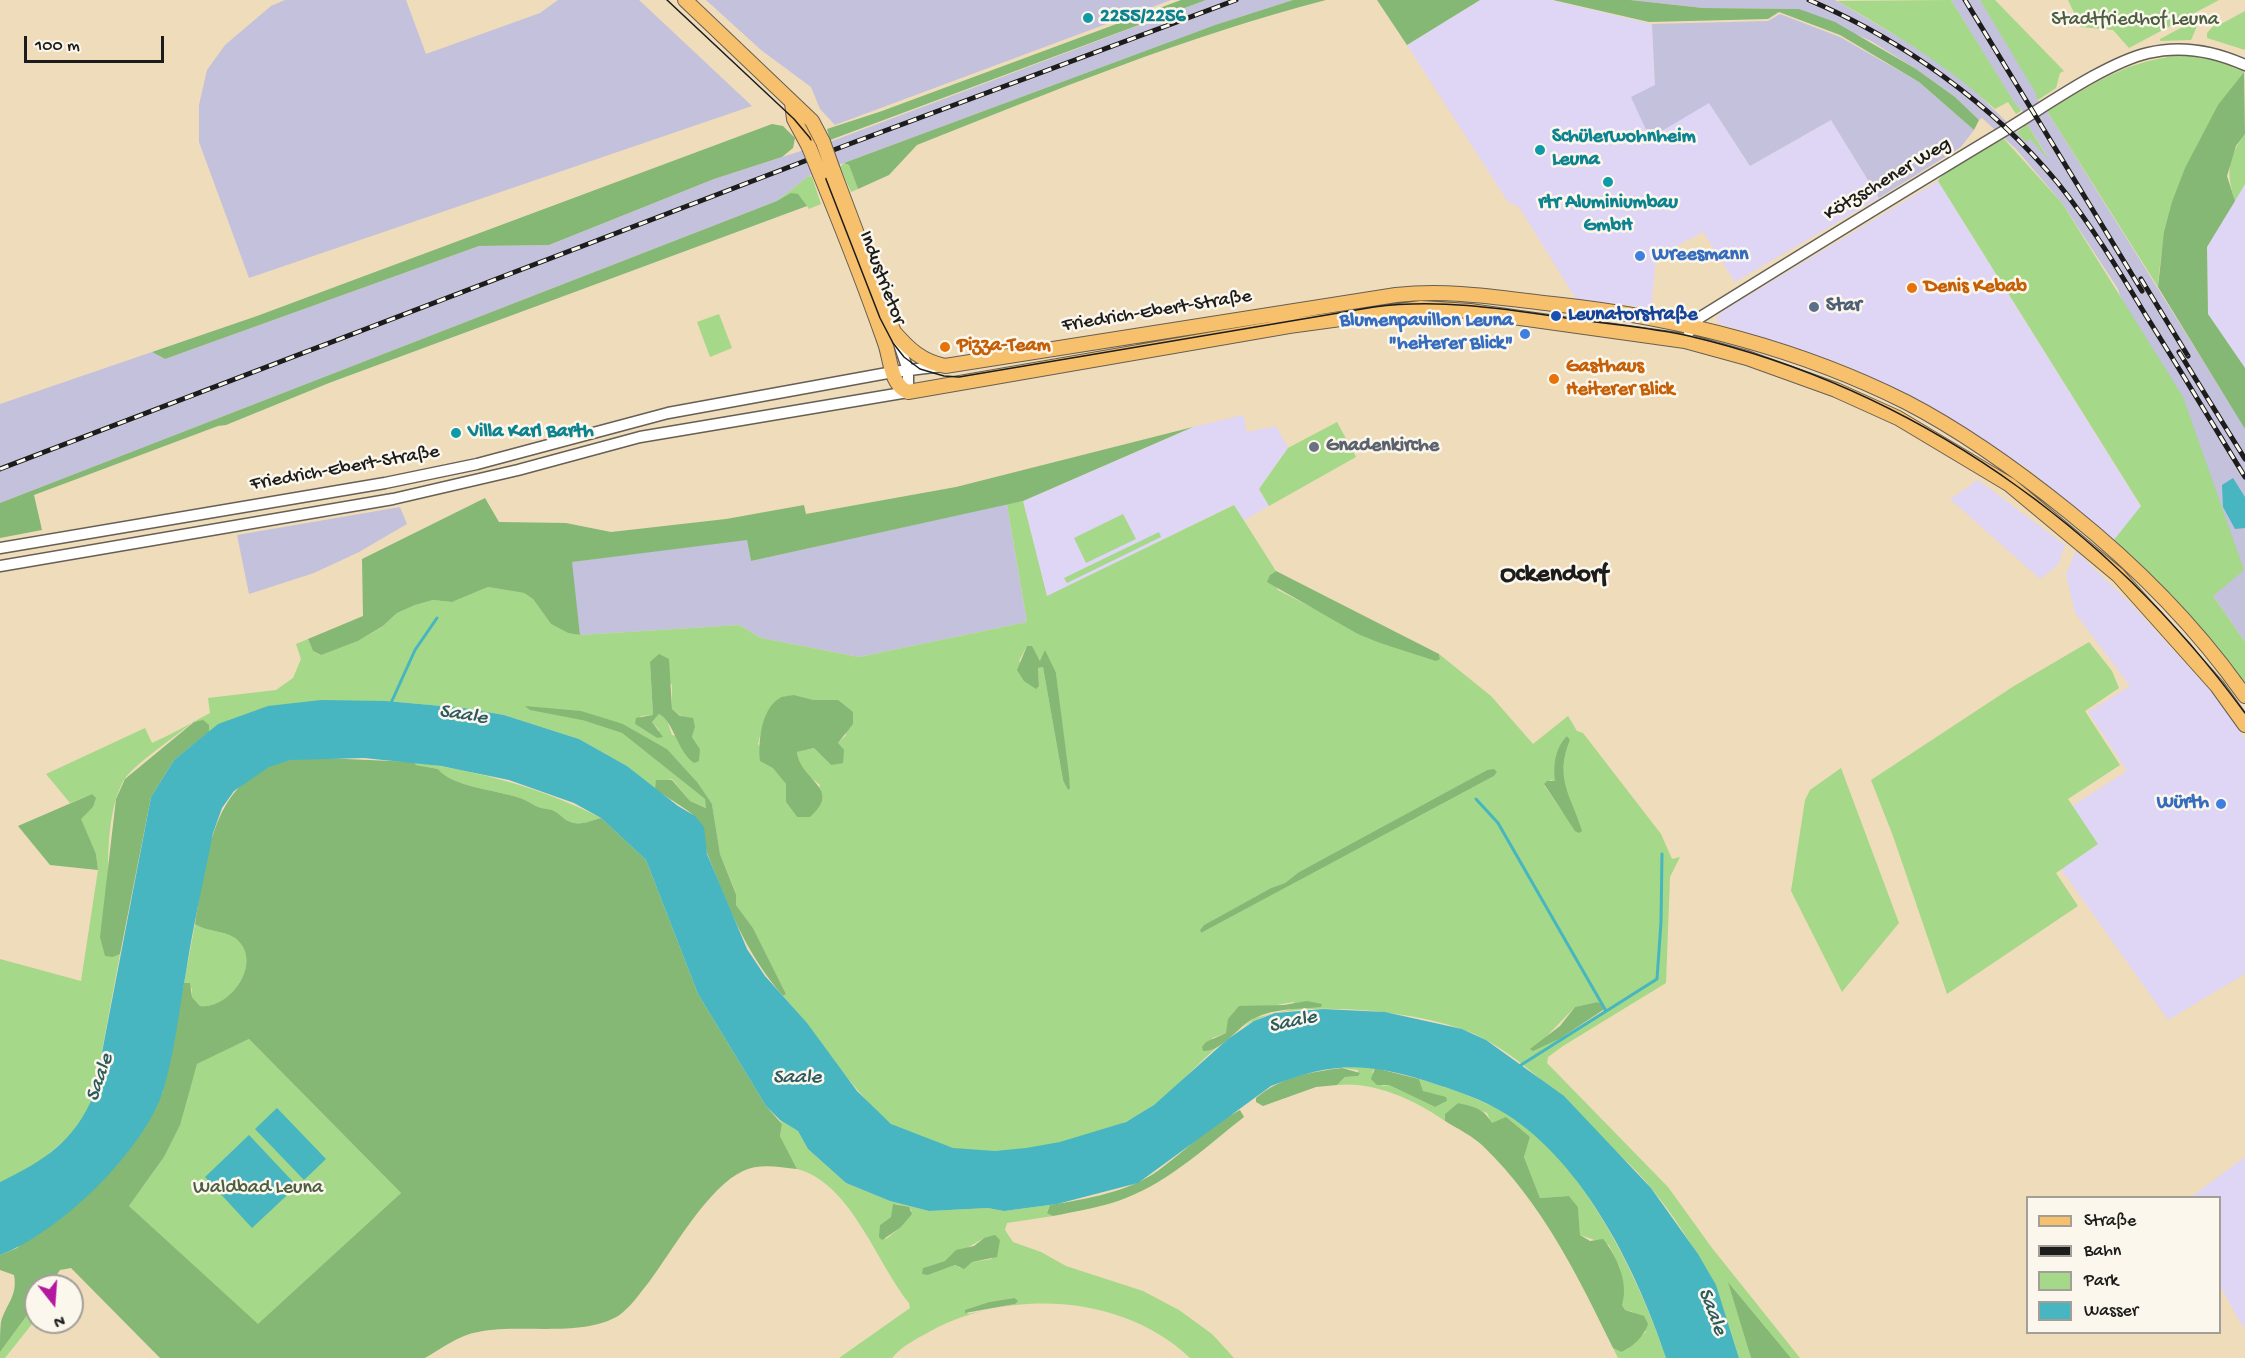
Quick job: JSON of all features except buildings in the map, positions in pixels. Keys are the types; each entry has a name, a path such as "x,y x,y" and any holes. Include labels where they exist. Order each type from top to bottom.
{"main road":[{"path":"685,0 812,121 816,145 826,172"},
{"name":"Industrietor","path":"826,172 894,332 921,358 945,366"},
{"name":"Industrietor","path":"826,172 886,346 892,372 900,388 908,392"},
{"name":"Friedrich-Ebert-Straße","path":"945,366 1422,292 1472,294 1588,308 1693,326 1783,352 1849,376 1943,423 2018,472 2107,543 2144,578 2201,640 2245,696"},
{"name":"Friedrich-Ebert-Straße","path":"908,392 1289,326 1421,308 1470,311 1685,341 1747,357 1836,390 1898,418 2010,485 2096,555 2139,596 2217,686 2245,725"}],"street":[{"name":"Kötzschener Weg","path":"1685,341 1699,318 1821,242 2120,63 2148,53 2180,50 2214,53 2245,65"},
{"path":"894,332 908,370 908,392"},
{"name":"Friedrich-Ebert-Straße","path":"0,548 405,479 477,464 668,413 892,372 945,366"},
{"name":"Friedrich-Ebert-Straße","path":"0,566 393,499 518,471 640,437 908,392"}],"shaded area":[{"path":"285,0 406,0 426,54 540,13 558,0 639,0 752,106 249,278 199,142 199,105 207,70 225,45 271,6"},
{"path":"706,0 1171,0 835,125 820,109 811,87 761,50"},
{"path":"1206,0 1293,0 1215,25 809,176 777,201 0,503 0,404 152,352 165,359 479,246 549,245 714,179 835,140"},
{"path":"1480,0 1551,0 1652,24 1655,85 1709,103 1750,166 1831,120 1879,198 1735,282 1703,232 1656,257 1651,308 1576,299 1519,207 1508,202 1407,45"},
{"path":"1630,0 1835,0 1926,53 1967,83 2026,141 2030,139 2047,156 2027,124 2029,122 2019,106 2017,108 1951,0 1980,0 2038,95 2036,97 2045,112 2047,111 2245,428 2245,642 2213,596 2118,289 2062,203 2016,149 1982,118 1979,120 1955,97 1916,69 1871,41 1799,9 1703,8"},
{"path":"1780,14 1840,37 1919,82 1974,130 1961,147 1879,198 1831,120 1750,166 1709,103 1650,138 1631,97 1655,85 1652,24 1768,21"},
{"path":"1938,181 2141,507 2113,541 2027,468 1903,392 1845,365 1718,323 1716,318 1726,309"},
{"path":"2245,184 2245,368 2208,314 2207,247"},
{"path":"1243,415 1247,432 1276,426 1288,448 1259,489 1269,506 1243,521 1233,505 1047,597 1023,501 1193,427"},
{"path":"1978,480 2065,545 2058,565 2040,579 1950,499"},
{"path":"1007,504 1027,622 859,657 761,638 739,625 580,635 571,562 747,539 751,561"},
{"path":"400,507 407,524 359,552 314,573 249,594 237,535"},
{"path":"2076,551 2133,606 2226,708 2245,740 2245,974 2168,1020 2061,869 2098,844 2072,806 2127,771 2088,712 2130,686 2075,613 2066,574"},
{"path":"2245,1157 2245,1326 2243,1327 2221,1288 2221,1196 2192,1196"}],"green space":[{"path":"1181,0 1206,0 830,140 827,129 882,111"},
{"path":"1293,0 1326,0 1222,30 1170,48 1068,85 917,145 889,175 858,189 849,165 844,163 1215,25"},
{"path":"1377,0 1480,0 1407,45"},
{"path":"1553,0 1630,0 1703,8 1799,9 1835,22 1916,69 1955,97 1979,120 1974,130 1919,82 1840,35 1779,12 1768,19 1649,22"},
{"path":"1951,0 2017,107 2019,106 2021,111 2016,114 2008,102 1995,109 1958,78 1919,51 1837,1"},
{"path":"1980,0 1995,0 2064,71 2060,73 2056,88 2038,100"},
{"name":"Stadtfriedhof Leuna","path":"2068,0 2219,0 2129,48 2113,30 2081,27"},
{"path":"2245,11 2245,50 2207,38 2207,33 2216,23 2223,23"},
{"path":"2201,17 2191,40 2160,41 2160,39"},
{"path":"2187,55 2208,57 2244,72 2211,121 2184,173 2167,229 2158,287 2047,111 2130,67 2166,57"},
{"path":"2244,72 2245,134 2236,146 2227,176 2235,201 2207,247 2208,314 2245,368 2245,429 2158,287 2164,232 2185,168 2218,105"},
{"path":"772,124 783,126 795,138 793,148 782,157 714,179 549,245 479,246 165,359 152,352 257,316"},
{"path":"2027,124 2049,160 2030,139 2026,142 2017,132"},
{"path":"2245,134 2245,184 2235,201 2230,182 2230,166 2235,151"},
{"path":"2004,139 2062,203 2183,397 2244,570 2213,596 2245,642 2245,688 2113,541 2141,506 1938,181 1958,163"},
{"path":"844,163 849,165 858,189 851,192 840,167"},
{"path":"809,176 812,177 821,204 809,209 807,206 777,201"},
{"path":"791,193 798,194 807,206 34,495 42,530 0,538 0,503 777,201"},
{"path":"719,314 732,348 710,357 697,322"},
{"path":"1337,422 1356,457 1269,506 1259,489 1288,448"},
{"path":"1193,427 1023,501 751,561 747,540 572,562 580,635 568,633 551,624 533,599 524,593 488,587 452,602 433,600 415,605 397,613 383,626 358,641 321,655 313,651 308,639 363,616 362,559 485,498 499,522 566,523 611,532 726,519 804,505 806,514 956,487"},
{"path":"1023,501 1047,596 1234,505 1276,571 1270,575 1278,590 1380,643 1440,659 1439,654 1491,696 1533,744 1568,716 1577,731 1583,733 1661,834 1672,859 1680,857 1670,877 1666,983 1563,1046 1548,1057 1547,1063 1668,1187 1712,1248 1800,1358 1791,1358 1729,1283 1751,1358 1739,1358 1724,1311 1705,1269 1668,1209 1645,1181 1530,1070 1503,1050 1468,1031 1443,1023 1385,1012 1325,1009 1276,1013 1242,1028 1255,1018 1292,1009 1294,1002 1270,1006 1239,1006 1226,1033 1212,1038 1218,1046 1154,1105 1134,1117 1111,1128 1058,1144 1002,1151 976,1151 949,1147 903,1131 890,1123 847,1078 783,996 786,994 753,928 736,905 736,893 720,854 712,804 698,783 667,749 623,724 582,720 622,733 705,799 707,808 690,801 672,779 656,784 655,789 627,766 579,739 504,715 464,708 386,701 218,724 209,732 208,725 195,721 210,713 208,698 276,690 293,678 301,659 296,644 308,639 313,651 320,655 358,641 382,627 397,613 415,605 433,600 452,602 488,587 524,593 533,599 551,624 568,633 580,635 739,625 761,638 859,657 1027,622 1007,504","holes":["1027,646 1031,646 1041,662 1056,673 1070,788 1063,780 1043,667 1038,668 1039,686 1019,661","650,662 672,685 672,709 695,727 692,737 700,749 679,743 677,736 672,735 666,717 659,714 652,722 659,730 657,738 635,724 641,716 653,715","794,695 814,700 838,700 846,735 838,743 831,765 814,748 797,752 805,771 820,785 810,817 797,817 786,802 786,784 758,744 768,712 778,702","1567,736 1570,740 1563,768 1563,813 1544,785 1551,780 1555,782","1487,770 1497,772 1494,776 1201,933 1200,930 1204,925 1271,888 1285,883 1299,872","1597,1002 1604,1005 1603,1011 1561,1038 1546,1037 1575,1007"]},
{"path":"1123,514 1136,539 1086,563 1074,538"},
{"path":"1159,532 1161,537 1067,583 1064,578"},
{"path":"1276,571 1439,654 1440,659 1436,661 1358,634 1267,582 1270,575"},
{"path":"2089,642 2112,671 2119,688 2085,711 2120,765 2068,799 2098,844 2056,873 2078,906 1947,994 1893,836 1871,780 2014,686"},
{"path":"1027,646 1032,646 1040,661 1045,650 1056,673 1069,775 1070,788 1068,790 1063,780 1043,667 1038,668 1039,686 1036,689 1024,681 1017,670"},
{"path":"659,654 669,659 672,709 680,716 693,718 695,727 692,737 700,749 699,761 694,763 683,751 664,717 659,714 652,722 663,737 657,738 635,724 636,718 653,715 650,662"},
{"path":"794,695 814,700 838,700 853,712 853,724 838,743 844,750 843,763 831,765 814,748 797,752 805,771 821,792 822,799 819,807 810,817 797,817 786,802 786,784 773,768 760,761 760,736 769,710 780,698"},
{"path":"525,706 581,711 623,724 667,749 698,783 712,804 720,854 736,894 736,905 753,928 786,994 783,996 770,980 740,930 709,858 696,818 655,789 656,780 672,780 690,801 706,808 705,799 622,733 582,720 530,710"},
{"path":"203,720 209,725 209,732 174,760 151,797 120,954 113,957 105,956 100,937 116,799 125,779 194,722"},
{"path":"192,723 129,773 116,797 109,842 108,892 113,957 120,954 94,1094 86,1114 74,1132 37,1164 0,1182 0,959 81,981 98,870 96,854 80,819 93,807 92,794 70,803 46,774 145,728 152,743"},
{"path":"1567,736 1570,740 1565,754 1564,776 1582,831 1579,833 1575,831 1544,784 1547,781 1555,781 1556,757"},
{"path":"302,758 414,762 416,765 438,769 453,780 464,784 520,798 538,807 553,810 571,822 588,822 601,818 646,860 698,994 766,1106 782,1124 780,1136 797,1169 756,1167 743,1171 730,1179 704,1205 627,1309 603,1323 586,1327 478,1332 457,1339 425,1358 160,1358 84,1281 84,1274 77,1274 71,1268 60,1270 57,1274 24,1274 24,1319 0,1352 1,1322 13,1294 15,1282 14,1275 0,1270 0,1255 17,1248 162,1094 184,983 190,983 192,997 200,1006 211,1005 222,1000 240,982 245,971 246,959 243,948 235,938 195,924 209,848 228,802 243,783 263,769","holes":["249,1039 401,1193 258,1324 129,1206 164,1157 180,1125 197,1064"]},
{"path":"414,762 510,782 533,789 601,818 588,822 571,822 552,810 538,807 520,798 464,784 453,780 438,769 416,765"},
{"path":"1841,768 1899,923 1842,992 1791,891 1805,800 1810,790"},
{"path":"1494,769 1497,772 1494,776 1201,933 1200,930 1204,925 1271,888 1285,883 1299,872 1487,770"},
{"path":"92,794 96,798 93,807 81,819 96,854 98,870 50,865 18,826"},
{"path":"195,924 235,938 243,948 246,959 245,971 240,982 222,1000 211,1005 200,1006 192,997 192,989 184,983"},
{"path":"1307,1001 1322,1004 1321,1007 1271,1012 1255,1018 1224,1043 1211,1050 1203,1051 1202,1047 1206,1042 1226,1033 1228,1019 1239,1006 1284,1005"},
{"path":"1597,1002 1604,1005 1603,1010 1561,1038 1533,1051 1530,1049 1560,1026 1575,1007"},
{"name":"Waldbad Leuna","path":"249,1039 401,1193 258,1325 129,1206 164,1157 197,1064"},
{"path":"1359,1066 1375,1068 1372,1072 1383,1086 1389,1085 1435,1107 1447,1101 1423,1091 1419,1079 1463,1094 1505,1113 1533,1133 1558,1158 1582,1188 1604,1222 1640,1292 1666,1358 1618,1358 1613,1348 1621,1352 1646,1332 1633,1312 1625,1310 1622,1305 1620,1268 1609,1245 1580,1235 1578,1207 1569,1196 1540,1198 1524,1157 1530,1137 1498,1122 1492,1124 1487,1113 1458,1103 1445,1114 1445,1121 1407,1099 1380,1089 1337,1085 1345,1077 1358,1076 1358,1070 1342,1068"},
{"path":"1342,1068 1360,1073 1358,1076 1345,1077 1337,1085 1316,1087 1263,1106 1256,1102 1256,1098 1286,1080"},
{"path":"1375,1068 1419,1079 1423,1091 1446,1097 1447,1101 1435,1107 1389,1085 1377,1085 1371,1079"},
{"path":"1458,1103 1478,1109 1492,1123 1506,1117 1530,1137 1524,1157 1540,1198 1569,1196 1578,1207 1580,1235 1590,1241 1603,1239 1608,1246 1623,1279 1622,1305 1625,1310 1644,1316 1648,1324 1638,1341 1621,1352 1613,1348 1572,1268 1524,1192 1480,1143 1445,1121 1445,1114"},
{"path":"1240,1110 1244,1117 1173,1173 1142,1191 1090,1208 1053,1216 1047,1213 1050,1205 1107,1194 1147,1178 1218,1123"},
{"path":"780,1120 798,1131 808,1149 846,1183 890,1201 929,1211 988,1208 1004,1211 1050,1205 1047,1212 1053,1216 1007,1223 1005,1230 1013,1242 1041,1252 1066,1266 1143,1291 1179,1310 1212,1334 1234,1358 1190,1358 1163,1337 1132,1321 1099,1310 1064,1304 1029,1304 997,1308 1014,1304 1014,1298 989,1302 966,1310 968,1314 989,1309 960,1318 929,1332 914,1340 892,1358 839,1358 910,1308 861,1226 833,1190 816,1177 797,1169 780,1136 782,1124","holes":["897,1204 912,1210 900,1228 886,1239 880,1225 891,1217","984,1238 992,1259 972,1262 960,1268 955,1265 928,1275 923,1268 945,1261"]},
{"path":"893,1204 909,1207 912,1214 900,1228 882,1240 879,1237 880,1225 891,1217"},
{"path":"995,1235 1000,1240 997,1257 972,1262 964,1269 955,1265 928,1275 922,1274 923,1268 945,1261 956,1250 974,1246 984,1238"},
{"path":"1728,1282 1791,1358 1751,1358"},
{"path":"1014,1298 1018,1301 1015,1304 965,1313 965,1310 989,1302"},
{"path":"24,1319 24,1334 5,1358 0,1358 0,1352"}],"water":[{"path":"2233,478 2245,497 2245,528 2235,529 2223,507 2222,485"},
{"name":"Saale","path":"321,700 386,701 464,708 504,715 579,739 627,766 678,806 695,816 704,827 707,854 747,949 765,976 807,1023 857,1091 891,1124 953,1148 995,1151 1026,1148 1060,1142 1126,1122 1154,1105 1228,1039 1254,1021 1275,1013 1323,1009 1385,1012 1462,1029 1486,1040 1564,1096 1651,1188 1698,1254 1716,1285 1739,1358 1666,1358 1624,1257 1584,1191 1560,1161 1534,1135 1506,1114 1478,1099 1385,1070 1348,1067 1331,1069 1312,1072 1271,1086 1138,1183 1057,1204 1004,1211 988,1208 929,1211 890,1201 846,1183 808,1149 798,1131 780,1120 766,1106 698,994 646,860 601,818 574,803 509,780 441,766 364,758 290,760 269,767 234,791 222,808 213,833 170,1065 162,1094 151,1117 117,1165 72,1210 23,1244 0,1255 0,1182 31,1166 68,1137 94,1094 151,797 174,760 218,724 268,706"},
{"path":"277,1108 326,1159 304,1180 255,1129"},
{"path":"249,1135 297,1186 252,1228 205,1177"}],"waterway":[{"path":"391,703 415,650 437,618"},
{"path":"1476,799 1498,823 1606,1011"},
{"path":"1521,1065 1657,979 1662,854"}],"tram line":[{"path":"667,0 794,119 810,138 880,318 893,343 904,357 920,369 944,376 959,377 1374,307 1400,305 1426,304 1503,309 1689,336 1772,360 1852,391 1928,430 2001,475 2069,526 2133,583 2191,646 2245,713"}],"railway":[{"path":"0,469 844,146 1236,0"},
{"path":"1809,0 1878,34 1912,55 1975,101 2032,153 2057,182 2103,246 2245,477"},
{"path":"1965,0 2142,291"},
{"path":"2141,279 2188,356"},
{"path":"2179,352 2245,459"}],"place":[{"name":"2255/2256","path":"1088,18"},
{"name":"Schülerwohnheim Leuna","path":"1540,150"},
{"name":"rtr Aluminiumbau GmbH","path":"1608,182"},
{"name":"Wreesmann","path":"1640,256"},
{"name":"Denis Kebab","path":"1912,288"},
{"name":"Star","path":"1814,307"},
{"name":"Leunatorstraße","path":"1556,316"},
{"name":"Blumenpavillon Leuna \"heiterer Blick\"","path":"1525,334"},
{"name":"Pizza-Team","path":"945,347"},
{"name":"Gasthaus Heiterer Blick","path":"1554,379"},
{"name":"Villa Karl Barth","path":"456,433"},
{"name":"Gnadenkirche","path":"1314,447"},
{"name":"Würth","path":"2221,804"}],"district":[{"name":"Ockendorf","path":"1554,576"}]}
